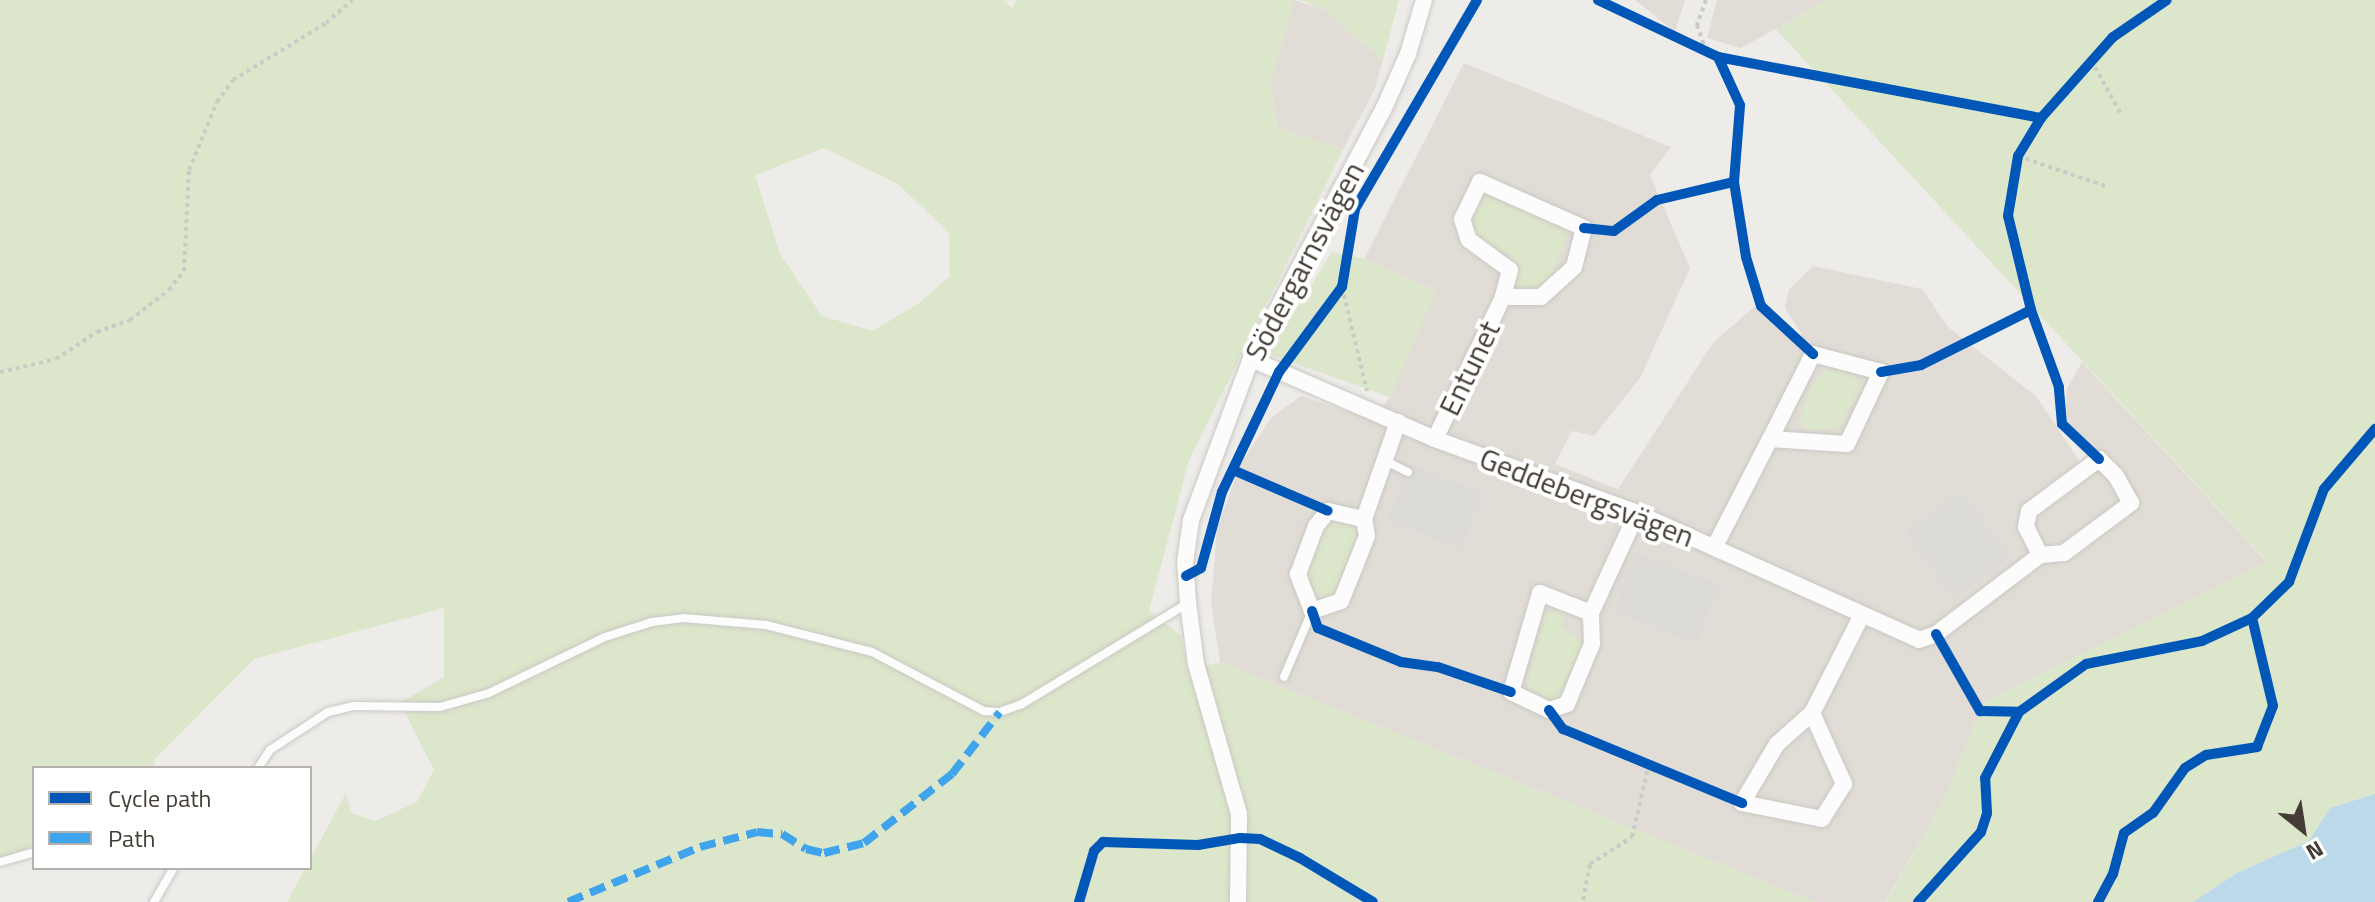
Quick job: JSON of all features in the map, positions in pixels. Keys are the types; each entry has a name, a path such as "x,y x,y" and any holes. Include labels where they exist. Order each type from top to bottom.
{"street":[{"name":"Södergarnsvägen","path":"1238,902 1239,814 1196,664 1188,602 1185,563 1191,520 1251,359 1384,108 1408,54 1424,0"},
{"name":"Entunet","path":"1435,439 1503,297 1510,270 1469,240 1462,219 1480,182 1584,228 1574,267 1541,297 1503,297"},
{"path":"1715,546 1813,354 1881,372 1847,444 1770,439"},
{"name":"Geddebergsvägen","path":"1251,359 1435,439 1637,513 1715,546 1861,617 1919,640 1936,634 2040,555"},
{"path":"1364,519 1328,511 1316,526 1298,574 1312,611 1341,601 1367,536 1364,519 1398,422"},
{"path":"2099,459 2116,476 2131,503 2064,553 2040,555 2026,527 2029,511 2099,459"},
{"path":"1591,613 1540,593 1511,692 1549,710 1567,704 1592,644 1591,613 1637,513"},
{"path":"1812,713 1844,784 1822,819 1742,803 1777,744 1812,713 1861,617"}],"lane":[{"path":"1383,460 1408,472"},
{"path":"259,766 270,750 328,712 354,706 440,707 489,693 605,637 652,622 684,618 766,625 872,652 984,711 1000,712 1188,602"},
{"path":"1284,677 1312,611"},
{"path":"0,862 32,853"},
{"path":"154,902 173,870"}],"path":[{"path":"0,372 56,359 97,332 130,320 169,290 184,271 189,170 217,102 233,80 326,23 352,0"},
{"path":"1706,0 1697,25 1713,56"},
{"path":"1688,46 1713,56"},
{"path":"2081,72 2094,56 2121,114"},
{"path":"2016,171 2018,156 2026,143"},
{"path":"2010,146 2018,156 2108,187"},
{"path":"1345,271 1342,287 1372,413"},
{"path":"1333,298 1342,287"},
{"path":"1634,758 1662,769"},
{"path":"1582,901 1590,864 1632,837 1649,764"}],"shaded area":[{"path":"1294,0 1323,9 1383,60 1375,89 1343,150 1278,128 1270,85"},
{"path":"1635,0 1685,0 1675,32"},
{"path":"1717,0 1828,0 1741,48 1707,38"},
{"path":"1464,63 1671,147 1650,175 1690,268 1640,378 1594,436 1572,431 1555,464 1618,489 1713,343 1754,307 1803,348 1801,333 1785,308 1789,289 1813,266 1922,289 1948,327 2036,396 2080,462 2093,451 2069,428 2066,408 2067,389 2082,362 2267,562 1984,702 1945,798 1885,902 1815,902 1220,662 1211,603 1217,529 1240,465 1271,418 1301,396 1372,419 1390,397 1435,290 1364,259"},
{"path":"1410,464 1483,494 1461,549 1388,520"},
{"path":"1961,491 2009,557 1953,598 1905,532"},
{"path":"1637,553 1719,585 1697,643 1614,612"}],"green space":[{"path":"0,0 1003,0 1012,8 1017,0 1294,0 1270,85 1278,128 1343,150 1189,460 1149,611 1181,636 1188,671 1220,662 1815,902 287,902 304,870 312,870 312,856 346,793 351,813 375,821 417,802 434,770 400,703 444,677 444,608 254,659 155,759 154,766 32,766 32,847 0,858","holes":["824,148 898,184 949,233 950,276 919,303 873,331 822,316 780,254 755,175"]},
{"path":"1301,0 1399,0 1383,60 1323,9"},
{"path":"1828,0 2375,0 2375,794 2331,808 2309,841 2237,873 2193,902 1886,902 1945,798 1984,702 2267,561 1776,29"},
{"path":"1492,198 1560,225 1568,236 1546,286 1519,291 1509,254 1479,240 1472,230 1474,212 1483,199"},
{"path":"1332,252 1364,259 1436,291 1390,397 1268,354"},
{"path":"1826,369 1850,373 1863,385 1840,427 1810,431 1800,424 1810,388"},
{"path":"1331,521 1346,521 1356,531 1357,541 1331,597 1322,597 1308,584 1305,570 1324,525"},
{"path":"1566,608 1561,626 1583,643 1559,704 1526,686 1545,613"}],"water":[{"path":"2375,794 2375,902 2193,902 2237,873 2309,841 2330,808"}],"marked path":[{"path":"568,902 700,847 757,832 782,834 806,849 824,853 864,843 952,774 1000,712"}],"cycle path":[{"path":"1186,576 1201,568 1222,492 1279,372 1342,287 1355,209 1477,0"},
{"path":"1598,0 1718,57 2041,118"},
{"path":"2099,459 2062,424 2059,387 2031,310 2008,216 2018,156 2041,118 2113,37 2167,0"},
{"path":"1584,228 1614,231 1657,200 1734,182 1740,105 1718,57"},
{"path":"1734,182 1746,257 1761,306 1813,354"},
{"path":"1881,372 1921,365 2031,310"},
{"path":"1918,902 1981,832 1987,813 1985,778 2019,712 2086,664 2202,641 2252,618 2289,582 2324,489 2375,429"},
{"path":"1233,470 1328,511"},
{"path":"1312,611 1318,628 1401,662 1438,667 1511,692"},
{"path":"2098,902 2113,874 2124,833 2153,813 2185,768 2206,755 2257,747 2273,706 2252,618"},
{"path":"1936,634 1980,711 2019,712"},
{"path":"1549,710 1563,729 1742,803"},
{"path":"1079,902 1094,851 1103,842 1198,845 1240,838 1260,839 1300,858 1373,902"}]}
